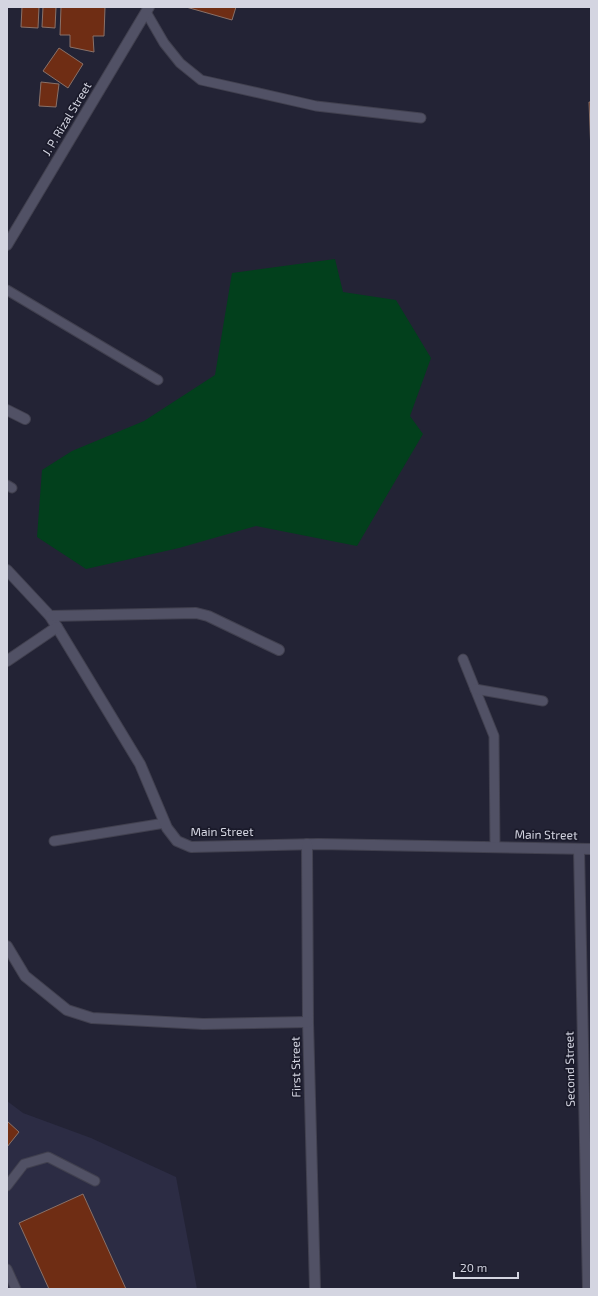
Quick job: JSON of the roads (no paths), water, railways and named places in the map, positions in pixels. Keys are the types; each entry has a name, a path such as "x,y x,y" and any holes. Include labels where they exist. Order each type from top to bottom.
{"street":[{"name":"J. P. Rizal Street","path":"7,244 148,10"},
{"path":"7,410 25,419"},
{"name":"Main Street","path":"7,570 50,616 58,627 140,764 165,823 177,841 191,847 307,844 591,849"},
{"path":"50,616 196,613 208,616 279,650"},
{"path":"7,661 58,627"},
{"name":"First Street","path":"307,844 308,1022 315,1289"},
{"name":"Second Street","path":"579,849 588,1289"},
{"path":"7,946 26,976 67,1010 92,1018 203,1024 308,1022"}],"lane":[{"path":"148,10 164,43 180,63 201,80 316,106 421,118"},
{"path":"7,290 158,380"},
{"path":"463,659 494,736 495,847"},
{"path":"475,689 544,701"},
{"path":"54,841 165,823"},
{"path":"7,1186 24,1164 48,1157 95,1181"},
{"path":"7,1269 16,1289"}]}
